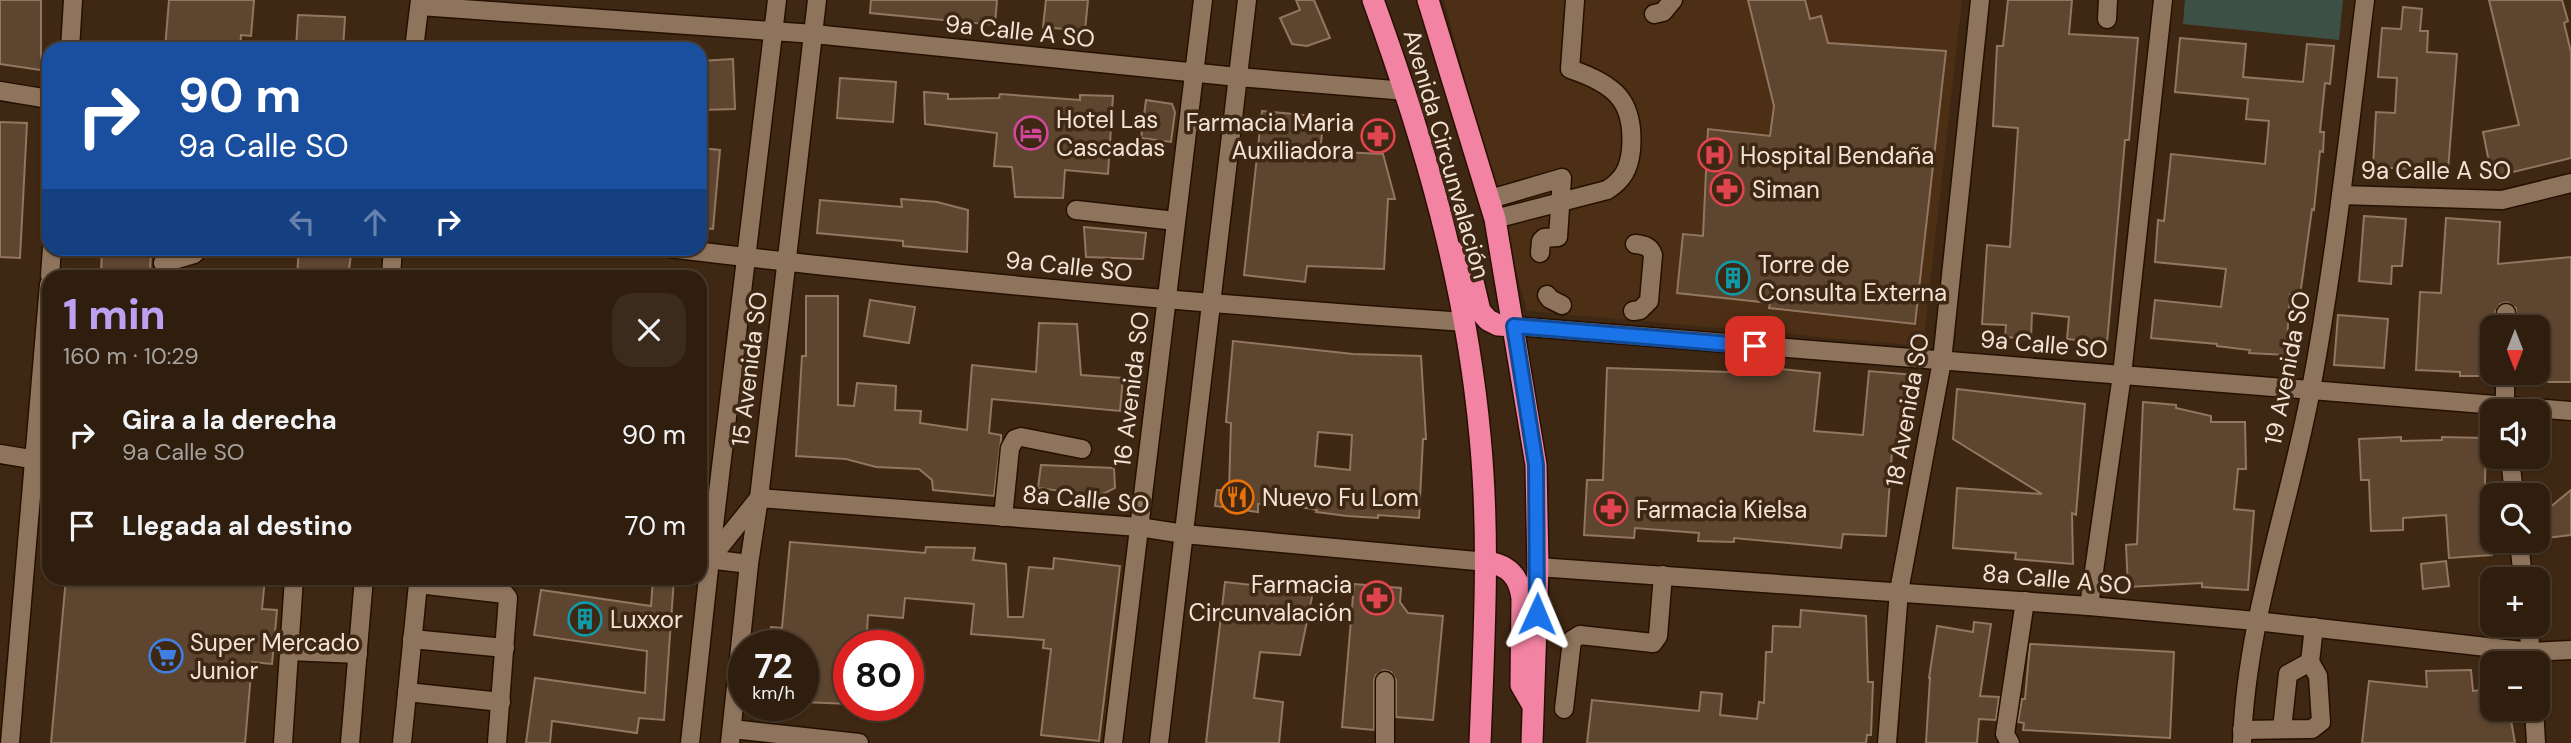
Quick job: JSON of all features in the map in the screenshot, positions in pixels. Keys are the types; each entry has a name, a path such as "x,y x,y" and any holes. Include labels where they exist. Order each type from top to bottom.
{"highway":[{"name":"Avenida Circunvalación","path":"1373,0 1406,91 1451,250 1465,322 1480,436 1487,562 1480,743"},
{"name":"Avenida Circunvalación","path":"1428,0 1492,209 1536,465 1538,566 1532,743"},
{"path":"1451,250 1471,273 1480,311 1488,320 1498,325 1514,326"},
{"path":"1487,562 1507,568 1519,585 1522,598 1521,685 1535,709"}],"street":[{"path":"70,42 73,0"},
{"name":"15 Avenida SO","path":"707,544 747,258 777,0"},
{"name":"15 Avenida SO","path":"731,736 817,0"},
{"name":"16 Avenida SO","path":"1113,743 1203,0"},
{"path":"1159,743 1247,0"},
{"path":"1492,209 1561,200 1607,190 1621,181 1630,165 1632,133 1627,107 1616,93 1597,78 1570,69 1575,0"},
{"path":"1654,14 1663,12 1673,0"},
{"name":"18 Avenida SO","path":"1887,743 1899,591 1942,361 1980,0"},
{"path":"2107,19 2108,0"},
{"path":"2089,606 2122,375 2163,0"},
{"name":"19 Avenida SO","path":"2242,737 2256,621 2311,390 2341,195 2364,0"},
{"path":"415,42 420,3"},
{"name":"9a Calle A SO","path":"420,3 814,34 1194,73 1406,91"},
{"path":"0,91 42,98"},
{"path":"1492,209 1562,178 1558,237 1541,241 1540,253"},
{"name":"9a Calle A SO","path":"2341,195 2502,200 2571,183"},
{"path":"1076,210 1176,221"},
{"path":"1633,311 1640,310 1648,301 1653,255 1651,249 1635,244"},
{"name":"9a Calle SO","path":"707,253 1167,300 1465,322"},
{"path":"163,263 187,256"},
{"name":"9a Calle SO","path":"1514,326 2311,390 2480,407"},
{"name":"9a Calle SO","path":"2550,410 2571,411"},
{"path":"1003,517 1010,448 1014,439 1021,437 1082,449"},
{"path":"10,743 42,439"},
{"path":"0,454 41,461"},
{"path":"707,556 759,498"},
{"name":"8a Calle SO","path":"759,498 1139,527 1184,534 1487,562"},
{"path":"707,558 749,564"},
{"name":"8a Calle A SO","path":"1538,566 1899,591 2256,621 2483,651"},
{"path":"1564,709 1572,640 1580,635 1653,643 1658,636 1662,575"},
{"path":"283,743 294,585"},
{"path":"350,743 363,585"},
{"path":"402,743 418,585"},
{"path":"445,585 505,594 509,602 497,743"},
{"name":"15 Avenida SO","path":"690,743 703,585"},
{"path":"2010,743 2004,734 2025,601"},
{"path":"2242,737 2282,729 2312,729 2321,722 2318,676 2310,662 2314,627"},
{"path":"412,639 505,648"},
{"name":"8a Calle A SO","path":"2550,654 2571,650"},
{"path":"289,651 358,654"},
{"path":"2282,729 2288,674 2310,662"},
{"path":"1385,681 1385,743"},
{"path":"407,692 501,702"},
{"path":"2535,721 2536,743"},
{"path":"731,736 859,743"}],"shaded area":[{"name":"Hospital Bendaña","path":"1444,0 1962,0 1923,346 1527,311"}],"green space":[{"path":"2185,0 2343,0 2339,40 2183,24"}],"building":[{"path":"0,0 41,0 41,70 0,64"},
{"path":"169,0 254,0 251,36 241,35 240,42 166,42"},
{"path":"871,0 997,0 995,25 870,13"},
{"path":"1046,0 1088,0 1085,31 1043,27"},
{"path":"1296,0 1314,0 1330,38 1307,46 1292,44 1280,18 1300,10"},
{"path":"1748,0 1805,0 1810,19 1821,16 1828,43 1946,51 1915,324 1769,308 1770,303 1677,293 1683,234 1703,236 1708,129 1770,136 1774,106"},
{"path":"2008,0 2072,0 2069,34 2138,38 2129,140 2125,140 2107,343 2067,339 2069,317 2032,313 2031,339 2005,337 2006,325 1982,324 1987,245 2010,247 2018,128 1993,126 1997,46 2003,46"},
{"path":"2489,0 2562,0 2568,21 2564,23 2571,52 2571,158 2492,177 2483,132 2519,125"},
{"path":"2403,7 2422,9 2420,31 2428,31 2427,52 2457,54 2448,171 2373,167 2376,112 2395,113 2397,78 2378,77 2382,28 2401,29"},
{"path":"298,15 345,17 343,42 296,42"},
{"path":"2180,38 2246,44 2243,77 2303,82 2307,44 2334,46 2330,84 2325,83 2320,132 2324,132 2323,152 2320,151 2314,210 2312,209 2300,296 2290,294 2286,355 2249,353 2250,350 2217,344 2151,338 2155,300 2221,307 2226,269 2155,262 2158,220 2164,221 2171,154 2265,164 2269,121 2246,119 2248,99 2175,92"},
{"path":"733,59 735,109 707,110 707,61"},
{"path":"840,78 896,82 893,122 837,118"},
{"path":"924,92 948,94 948,99 999,98 1000,94 1080,100 1080,95 1113,96 1108,174 1065,170 1063,198 1015,197 1012,167 994,166 997,133 925,124"},
{"path":"1146,100 1172,104 1175,112 1171,142 1141,138"},
{"path":"1262,111 1324,117 1320,151 1383,154 1395,199 1388,199 1384,269 1307,266 1305,282 1244,275"},
{"path":"0,122 27,123 20,258 0,257"},
{"path":"707,149 720,150 713,229 707,229"},
{"path":"901,199 937,202 968,210 967,252 903,246 903,241 817,233 820,200 902,207"},
{"path":"2364,216 2406,219 2402,266 2392,266 2391,284 2359,281"},
{"path":"2446,218 2500,222 2498,264 2571,257 2571,382 2550,382 2550,315 2516,315 2516,308 2507,302 2500,304 2495,315 2480,315 2480,376 2460,376 2460,372 2416,370 2420,292 2441,293"},
{"path":"1084,227 1146,233 1143,259 1086,257"},
{"path":"102,256 151,256 150,270 101,270"},
{"path":"298,256 351,256 349,270 297,270"},
{"path":"806,296 838,296 838,405 854,406 857,383 896,386 895,410 921,411 920,423 967,430 972,365 1036,372 1039,323 1077,324 1081,375 1123,378 1120,411 992,399 989,433 1001,435 994,496 933,490 932,480 919,469 876,467 846,459 796,456 802,356 806,356"},
{"path":"870,300 915,307 909,343 864,336"},
{"path":"2338,315 2388,319 2384,368 2334,365"},
{"path":"1233,341 1353,354 1421,356 1426,439 1423,439 1419,518 1347,516 1285,504 1258,504 1258,512 1215,506 1217,490 1229,491 1231,423 1226,422","holes":["1318,432 1352,435 1350,470 1315,466"]},
{"path":"1761,367 1820,373 1814,431 1863,435 1869,371 1914,375 1906,457 1892,452 1886,536 1843,534 1841,548 1734,538 1734,542 1698,541 1699,533 1635,528 1634,538 1584,535 1587,480 1603,480 1607,368 1760,373"},
{"path":"1957,389 2085,404 2076,515 2072,513 2073,564 2015,559 2016,553 1953,548 1957,488 2042,494 1953,439"},
{"path":"2143,402 2176,405 2176,408 2211,416 2211,422 2245,422 2246,469 2238,469 2234,509 2254,511 2248,590 2202,587 2202,583 2128,587 2126,545 2137,544"},
{"path":"2401,437 2401,441 2442,440 2442,437 2480,438 2480,469 2485,469 2485,483 2480,483 2480,553 2492,555 2449,558 2446,515 2403,518 2403,530 2371,531 2369,480 2361,480 2359,439"},
{"path":"1041,465 1114,468 1115,488 1099,496 1038,488"},
{"path":"2571,490 2571,535 2550,538 2550,507"},
{"path":"790,542 925,553 926,547 975,548 973,560 1006,564 1008,617 1023,617 1029,567 1053,569 1054,558 1120,566 1099,741 1041,735 1051,649 1043,648 1044,640 971,634 974,604 905,598 903,618 868,615 867,630 833,630 833,703 819,703 819,630 771,630 771,627 782,628"},
{"path":"2446,561 2449,586 2423,589 2421,564"},
{"path":"1225,582 1279,588 1314,587 1300,655 1260,652 1254,698 1283,702 1279,743 1206,743"},
{"path":"1354,584 1401,588 1400,602 1408,613 1443,616 1433,720 1396,717 1396,680 1391,672 1384,670 1376,675 1374,680 1374,730 1342,727"},
{"name":"Super Mercado Junior","path":"65,585 264,585 262,609 277,610 272,664 252,662 245,743 51,743"},
{"path":"652,585 674,585 664,720 639,718 637,733 552,721 550,743 526,743 535,678 645,693 647,651 534,635 541,590 651,606"},
{"path":"1801,610 1866,616 1868,682 1873,682 1871,735 1867,735 1866,743 1587,743 1592,700 1699,711 1701,692 1722,694 1720,715 1757,719 1759,702 1764,703 1766,652 1772,652 1773,626 1800,627"},
{"path":"1974,622 1991,624 1980,696 1999,697 1996,720 1979,719 1977,743 1926,743 1929,678 1937,626 1973,632"},
{"path":"2030,644 2174,652 2170,738 2023,730 2024,723 2018,722 2022,699 2025,699"},
{"path":"2471,670 2473,691 2480,690 2480,721 2511,721 2515,743 2362,743 2369,681 2427,687 2426,671"}],"place":[{"name":"Hotel Las Cascadas","path":"1031,133"},
{"name":"Farmacia Maria Auxiliadora","path":"1378,136"},
{"name":"Hospital Bendaña","path":"1715,155"},
{"name":"Siman","path":"1727,189"},
{"name":"Torre de Consulta Externa","path":"1733,278"},
{"name":"Nuevo Fu Lom","path":"1237,497"},
{"name":"Farmacia Kielsa","path":"1611,509"},
{"name":"Farmacia Circunvalación","path":"1377,598"},
{"name":"Luxxor","path":"585,619"},
{"name":"Super Mercado Junior","path":"166,656"}],"route":[{"path":"1537,614 1536,465 1514,326 1755,346"}]}
